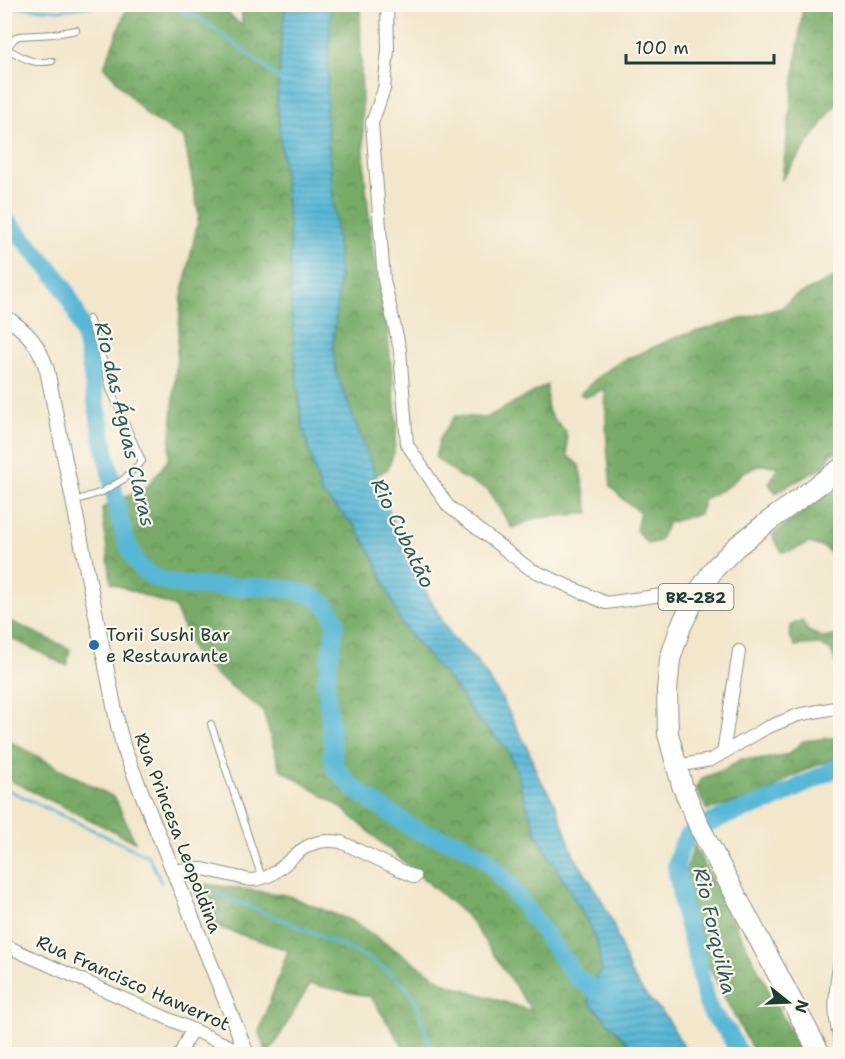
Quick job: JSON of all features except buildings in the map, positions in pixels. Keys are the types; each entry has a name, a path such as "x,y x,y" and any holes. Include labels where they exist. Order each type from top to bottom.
{"highway":[{"name":"BR-282","path":"820,1054 699,826 679,776 668,735 667,691 670,659 681,626 696,596 714,569 769,520 840,469"}],"street":[{"path":"387,4 388,50 384,89 372,123 384,280 400,350 407,444 448,506 530,569 606,603 662,595 696,596"},
{"name":"Rua Princesa Leopoldina","path":"4,316 34,341 44,359 122,741 132,771 247,1054"},
{"path":"723,753 739,651"},
{"path":"679,776 766,728 798,715 840,707"},
{"path":"172,870 203,869 250,880 262,879 277,871 309,844 332,841 341,842 415,877"},
{"name":"Rua Francisco Hawerrot","path":"4,945 247,1054"},
{"path":"840,966 836,1008 840,1036"},
{"path":"180,1054 192,1029"},
{"path":"4,1052 10,1054"}],"lane":[{"path":"52,61 31,62 5,49 19,36 76,30"},
{"path":"74,501 102,492 124,479 142,461 110,389 101,352 89,318"},
{"path":"211,724 262,879"}],"green space":[{"path":"128,5 219,5 242,26 242,5 286,5 277,102 290,238 291,300 303,428 321,493 354,525 363,539 375,560 401,623 454,686 476,718 503,744 509,753 519,776 522,792 539,839 590,925 598,946 601,970 596,977 588,1001 638,1054 408,1054 371,997 310,984 269,1054 266,1054 259,1032 288,950 214,926 199,883 286,895 352,921 445,983 532,1011 469,918 338,805 280,769 263,711 196,659 175,607 111,583 102,508 147,487 169,459 181,301 199,216 184,138 148,116 104,67"},
{"path":"331,5 360,5 365,177 373,253 387,325 397,425 394,452 388,469 375,476 336,372 333,346 339,281 326,116"},
{"path":"803,5 840,5 840,99 782,179"},
{"path":"840,276 840,451 831,454 825,467 776,493 769,484 778,466 761,465 743,472 729,486 704,499 699,514 668,523 659,541 648,544 636,530 640,512 611,487 605,389 586,397 580,394 600,375 620,362 677,337 781,308 795,296"},
{"path":"547,385 547,406 554,420 566,431 568,456 579,465 589,513 536,518 512,528 488,490 459,476 435,457 440,438 455,416 486,418"},
{"path":"840,484 840,559 825,548 809,543 791,551 782,552 773,534"},
{"path":"4,618 70,649 67,666 5,635"},
{"path":"802,620 808,631 824,638 836,635 840,629 840,671 831,651 819,644 795,646 790,636 791,625"},
{"path":"840,735 840,757 791,777 763,796 707,810 696,789 702,778 723,770 741,759 765,759 789,754 803,741"},
{"path":"5,739 115,798 135,842 5,778"},
{"path":"694,845 802,1054 755,1054 729,1006 707,963 684,877"}],"water":[{"path":"286,5 331,5 326,116 338,255 339,281 333,346 336,372 402,545 453,639 476,660 501,697 528,749 538,776 555,803 574,856 611,919 630,972 643,992 667,1018 688,1054 638,1054 588,1001 596,977 601,970 598,946 590,925 539,839 522,792 519,776 509,753 503,744 476,718 454,686 401,623 375,560 363,539 354,525 321,493 303,428 291,300 290,238 277,102"}],"waterway":[{"path":"4,6 59,10 110,4"},
{"path":"143,4 175,9 202,19 282,82"},
{"name":"Rio das Águas Claras","path":"4,219 59,280 77,316 87,349 99,419 124,535 138,564 156,578 181,584 274,588 302,592 324,603 336,623 326,681 334,767 357,791 411,827 423,833 459,843 484,857 512,889 576,977 593,989 613,997"},
{"name":"Rio Forquilha","path":"739,1054 729,1033 712,1014 706,1002 683,908 676,866 681,847 694,831 722,817 773,800 840,766"},
{"path":"4,788 148,856 161,882"},
{"path":"196,888 241,903 353,951 389,972 413,996 432,1054"}],"place":[{"name":"Torii Sushi Bar e Restaurante","path":"94,645"}],"water label":[{"name":"Rio Cubatão","path":"403,533"}]}
